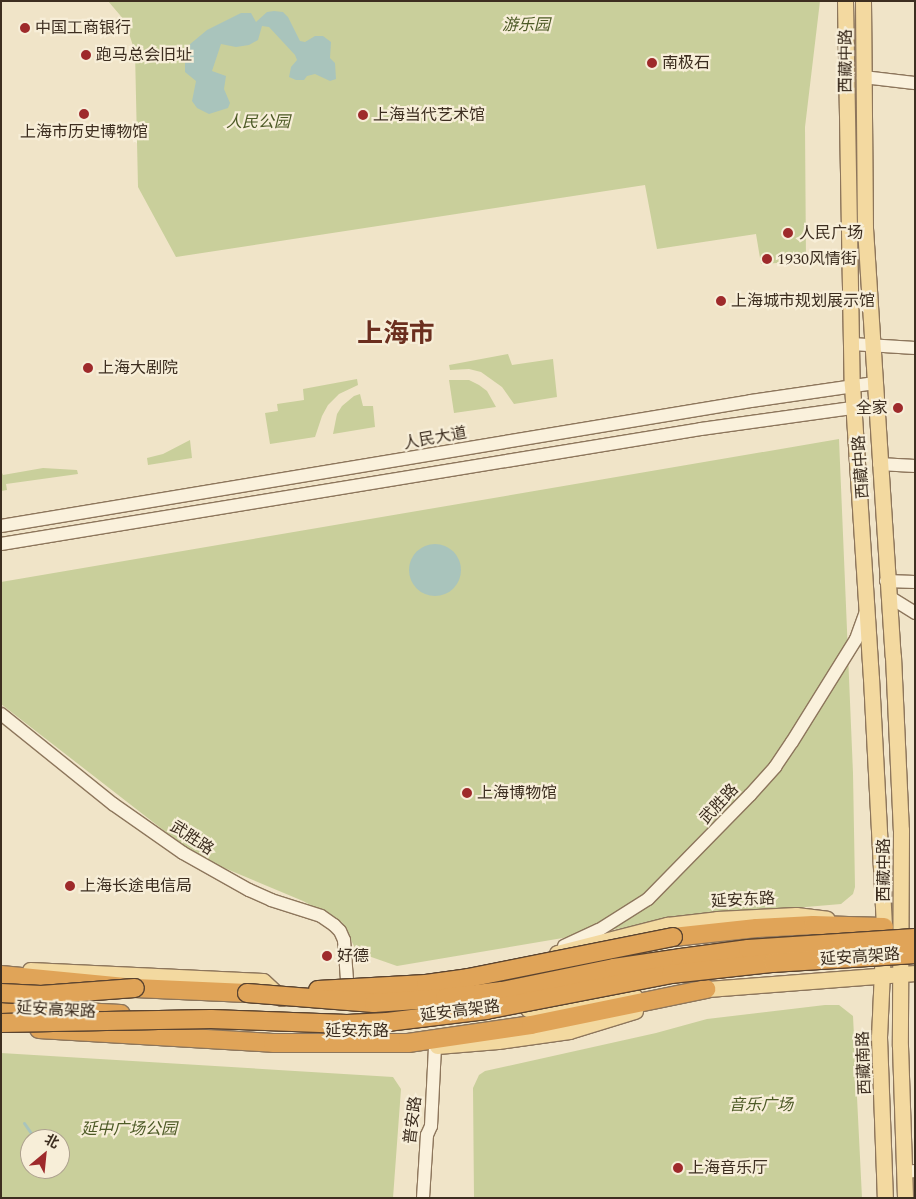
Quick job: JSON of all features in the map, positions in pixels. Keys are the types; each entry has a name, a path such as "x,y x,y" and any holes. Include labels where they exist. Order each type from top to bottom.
{"highway":[{"path":"247,993 426,984 468,978 673,937 757,928 813,925 900,931"},
{"name":"延安高架路","path":"1,993 41,995 135,988 247,993 310,1000 374,1003 445,998 502,991 614,968 738,950 900,931"},
{"name":"延安高架路","path":"1,1009 346,1024 387,1022 486,1010 671,974 774,963 915,954"},
{"path":"387,1022 422,1024 474,1020 692,981 915,964"},
{"path":"1,975 135,988"},
{"path":"1,1026 193,1039 353,1044 408,1043 531,1025 706,989"},
{"path":"1,1026 211,1019"}],"main road":[{"name":"西藏中路","path":"845,1 853,408 866,610 900,931"},
{"name":"西藏中路","path":"863,1 865,228 901,830 900,931"},
{"name":"延安东路","path":"330,997 347,980 454,974 535,959 667,925 717,919 796,915 900,931"},
{"name":"延安东路","path":"1,985 281,998 468,991 540,980 625,962 706,950 900,931"},
{"path":"900,931 908,974 900,1046 910,1172 905,1198"},
{"name":"西藏南路","path":"885,1198 879,1037 881,975 900,931"},
{"path":"1,969 263,981 281,998"},
{"path":"454,974 540,980"},
{"name":"延安东路","path":"1,1009 159,1022 252,1026 491,1014 706,989 908,974"},
{"name":"延安东路","path":"1,1026 360,1052 498,1041 569,1031 706,989"}],"street":[{"path":"863,77 915,83"},
{"path":"852,344 915,348"},
{"name":"人民大道","path":"1,526 852,385 875,383"},
{"path":"1,544 701,429 875,405"},
{"path":"879,464 915,466"},
{"path":"887,588 915,582"},
{"path":"887,588 915,613"},
{"name":"武胜路","path":"535,959 599,930 648,898 726,820 775,767 792,742 856,639 862,627 866,610"},
{"name":"武胜路","path":"1,714 114,804 183,852 249,890 271,900 322,916 334,925 340,931 344,940 347,980"},
{"name":"普安路","path":"423,1198 427,1135 431,1126 435,1046"}],"green space":[{"name":"人民公园","path":"108,1 820,1 805,127 806,261 761,264 756,234 657,249 645,185 176,257 138,187 135,52 125,21"},
{"path":"508,354 512,365 553,359 557,397 514,404 502,387 481,372 469,369 450,370 449,365"},
{"path":"357,379 358,385 339,394 328,405 315,437 270,444 265,413 278,411 277,404 304,400 303,389"},
{"path":"449,380 469,380 479,385 487,391 496,407 454,413"},
{"path":"360,394 363,406 373,406 375,427 333,434 337,414 342,406 354,396"},
{"path":"839,439 853,773 855,887 853,894 841,904 687,917 397,966 357,952 342,922 303,901 198,857 1,704 1,582"},
{"path":"190,440 192,458 148,465 147,458 163,454"},
{"path":"43,468 77,470 78,474 6,484 7,490 1,491 1,471 3,475"},
{"name":"音乐广场","path":"839,1005 853,1016 862,1198 474,1198 473,1088 479,1075 485,1071 656,1033 707,1019"},
{"name":"延中广场公园","path":"1,1053 393,1077 401,1089 393,1198 1,1198"}],"water":[{"path":"267,12 283,12 288,17 300,41 305,42 315,36 323,36 331,42 330,58 335,63 336,79 330,81 315,74 307,76 304,80 296,80 289,77 291,67 297,60 295,55 269,27 262,26 258,40 249,45 236,47 221,44 212,71 226,76 224,89 230,103 228,108 209,114 197,108 192,101 196,81 185,72 185,56 189,45 207,30 241,13 251,13 256,22"},
{"path":"430,544 440,544 454,551 461,565 461,575 454,589 440,596 430,596 420,592 413,585 409,575 409,565 413,555 420,548"}],"waterway":[{"path":"24,1123 28,1129"}],"place":[{"name":"中国工商银行","path":"25,28"},
{"name":"跑马总会旧址","path":"86,55"},
{"name":"南极石","path":"652,63"},
{"name":"上海市历史博物馆","path":"84,114"},
{"name":"上海当代艺术馆","path":"363,115"},
{"name":"人民广场","path":"788,233"},
{"name":"1930风情街","path":"767,259"},
{"name":"上海城市规划展示馆","path":"721,301"},
{"name":"上海大剧院","path":"88,368"},
{"name":"全家","path":"898,408"},
{"name":"上海博物馆","path":"467,793"},
{"name":"上海长途电信局","path":"70,886"},
{"name":"好德","path":"327,956"},
{"name":"上海音乐厅","path":"678,1168"}],"district":[{"name":"上海市","path":"396,335"}],"park label":[{"name":"游乐园","path":"526,25"}]}
